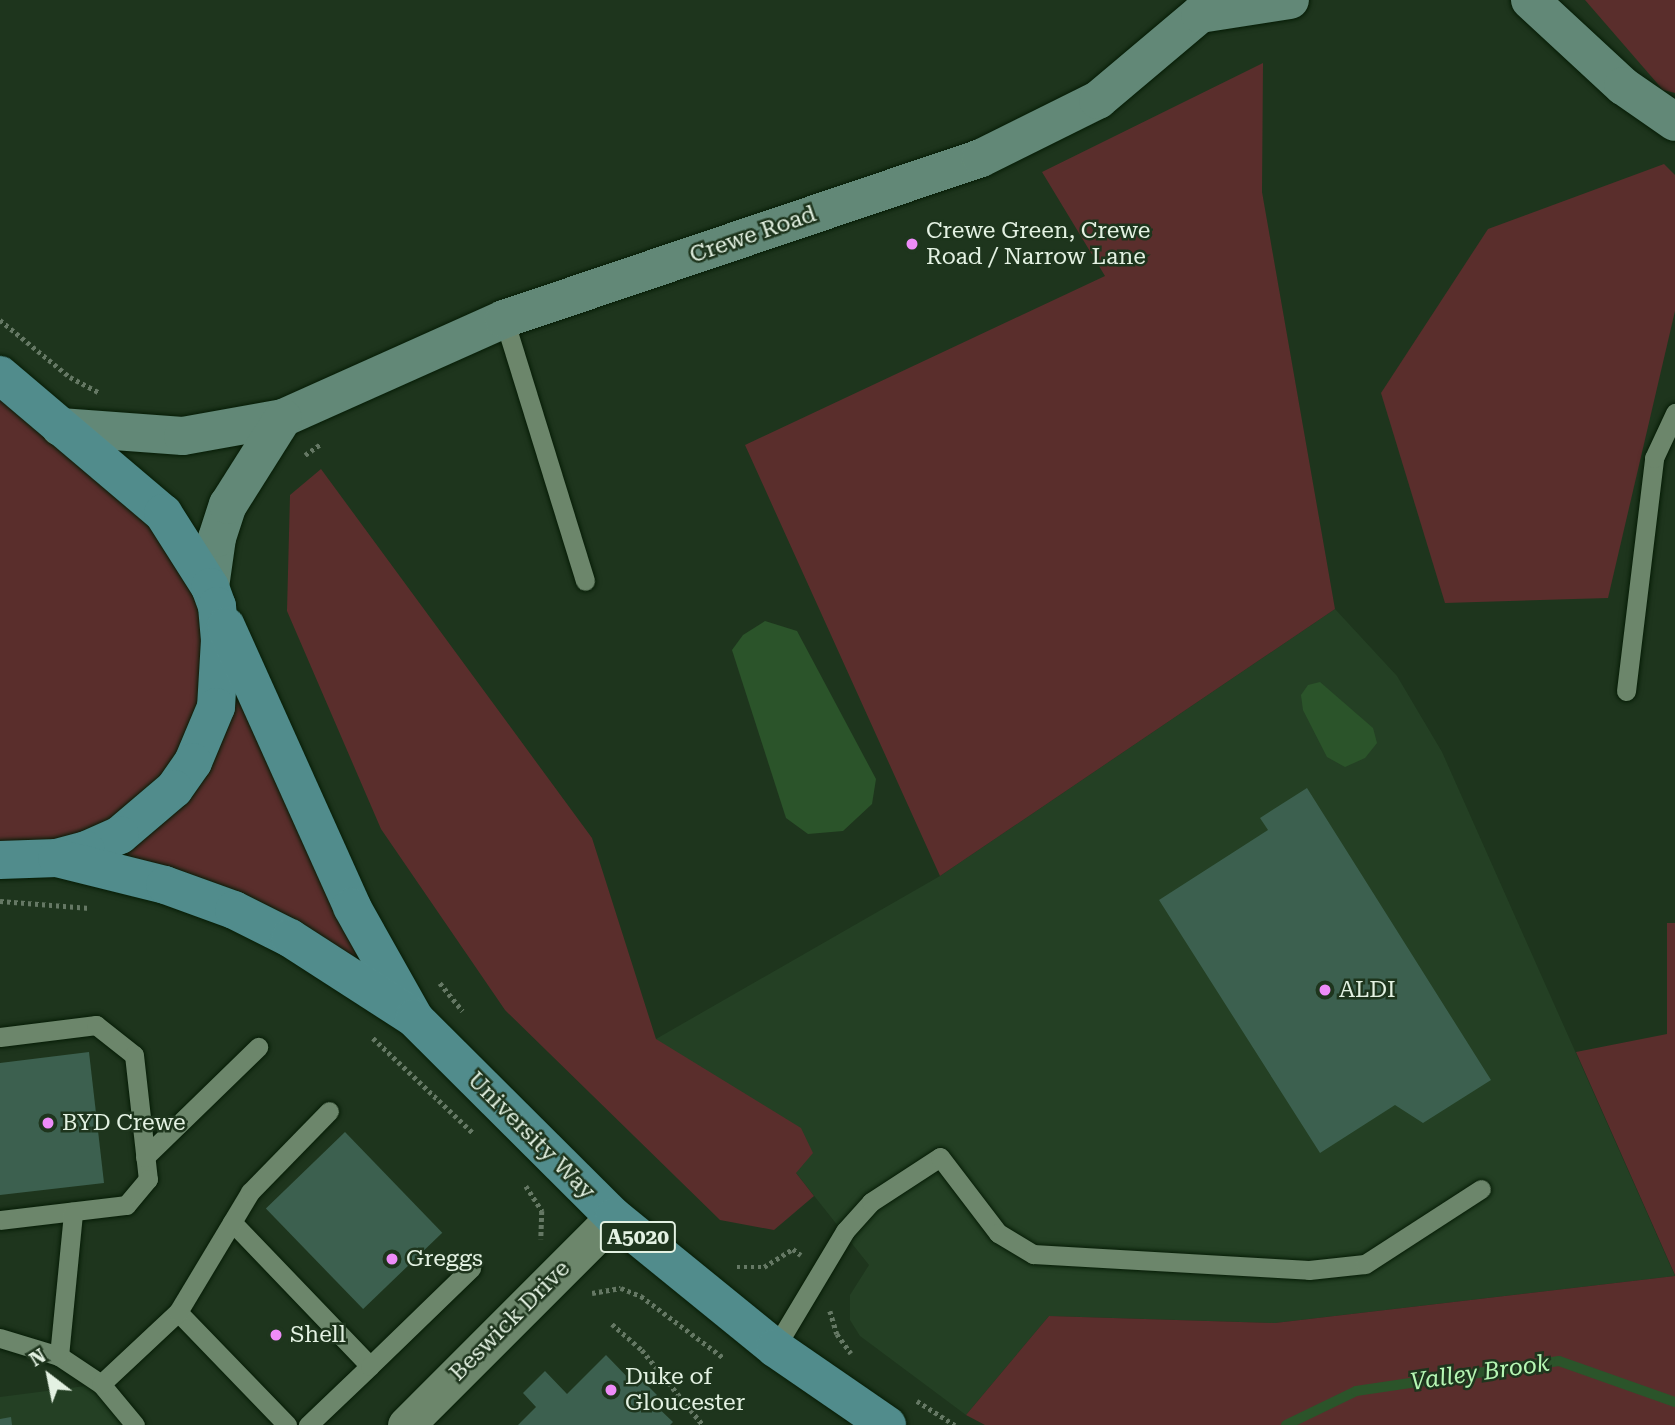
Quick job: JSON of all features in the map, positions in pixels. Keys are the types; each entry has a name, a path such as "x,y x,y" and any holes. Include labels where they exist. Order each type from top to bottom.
{"highway":[{"name":"University Way","path":"0,375 163,513 214,597 352,907 414,1018"},
{"path":"0,860 57,858 120,835 148,815 193,762 207,734 220,682 214,597"},
{"name":"University Way","path":"57,858 165,885 234,910 290,938 414,1018 614,1217 775,1348 896,1409"}],"main road":[{"name":"Crewe Road","path":"60,427 183,436 283,418 504,319 981,158 1038,133 1098,100 1200,14 1290,0"},
{"path":"1530,0 1623,86 1675,122"},
{"path":"214,597 217,538 228,505 283,418"}],"street":[{"name":"Beswick Drive","path":"406,1425 614,1217"}],"lane":[{"path":"504,319 585,581"},
{"path":"1626,691 1654,458 1675,413"},
{"path":"0,1037 96,1026 134,1055 148,1179 126,1205 0,1220"},
{"path":"145,1157 258,1047"},
{"path":"101,1384 178,1311 250,1192 329,1111"},
{"path":"775,1348 845,1231 871,1202 940,1157 998,1233 1033,1254 1309,1270 1365,1264 1481,1189"},
{"path":"59,1356 73,1212"},
{"path":"232,1222 370,1366"},
{"path":"308,1425 471,1268"},
{"path":"178,1311 287,1425"},
{"path":"0,1338 59,1356 101,1384 135,1425"}],"path":[{"path":"0,320 70,377 111,396"},
{"path":"293,462 327,440"},
{"path":"0,901 104,910"},
{"path":"437,979 471,1020"},
{"path":"365,1032 384,1049"},
{"path":"729,1264 764,1267 793,1249 840,1282 830,1308 831,1322 859,1361"},
{"path":"612,1324 642,1350 703,1425"},
{"path":"896,1409 939,1416 955,1425"}],"shaded area":[{"path":"1585,0 1675,0 1675,93 1663,90"},
{"path":"1263,63 1262,192 1335,609 940,876 745,445 1105,276 1042,172"},
{"path":"1664,164 1675,175 1675,311 1608,598 1445,603 1381,393 1488,229"},
{"path":"0,375 142,494 406,1013 234,910 0,866"},
{"path":"321,469 592,838 656,1039 801,1128 813,1153 796,1173 814,1196 774,1230 720,1220 505,1010 381,829 287,611 290,495"},
{"path":"1335,609 1397,676 1442,752 1675,1276 1275,1323 1049,1316 966,1415 860,1336 850,1320 850,1295 869,1265 796,1173 656,1039 940,876"},
{"path":"765,621 797,631 876,779 872,804 843,831 808,834 786,818 732,650 743,635"},
{"path":"1320,682 1373,728 1377,743 1365,758 1345,767 1327,757 1303,710 1301,695 1308,685"},
{"path":"1667,923 1675,923 1675,1275 1576,1052 1667,1034"},
{"path":"1675,1276 1675,1425 985,1425 966,1415 1049,1316 1275,1323"},
{"path":"101,1384 127,1425 0,1425 0,1397"}],"building":[{"name":"ALDI","path":"1307,788 1491,1080 1423,1123 1395,1105 1320,1153 1159,900 1268,830 1260,818"},
{"name":"BYD Crewe","path":"89,1052 104,1183 0,1195 0,1063"},
{"path":"345,1132 442,1233 363,1309 266,1208"},
{"name":"Duke of Gloucester","path":"606,1355 637,1387 643,1381 657,1395 651,1401 673,1422 670,1425 518,1425 536,1407 523,1393 545,1371 567,1394"},
{"path":"11,1417 12,1425 0,1425 0,1419"}],"waterway":[{"name":"Valley Brook","path":"1286,1425 1356,1391 1559,1361 1675,1402"}],"place":[{"name":"Crewe Green, Crewe Road / Narrow Lane","path":"912,244"},
{"name":"ALDI","path":"1325,990"},
{"name":"BYD Crewe","path":"48,1123"},
{"name":"Greggs","path":"392,1259"},
{"name":"Shell","path":"276,1335"},
{"name":"Duke of Gloucester","path":"611,1390"}]}
